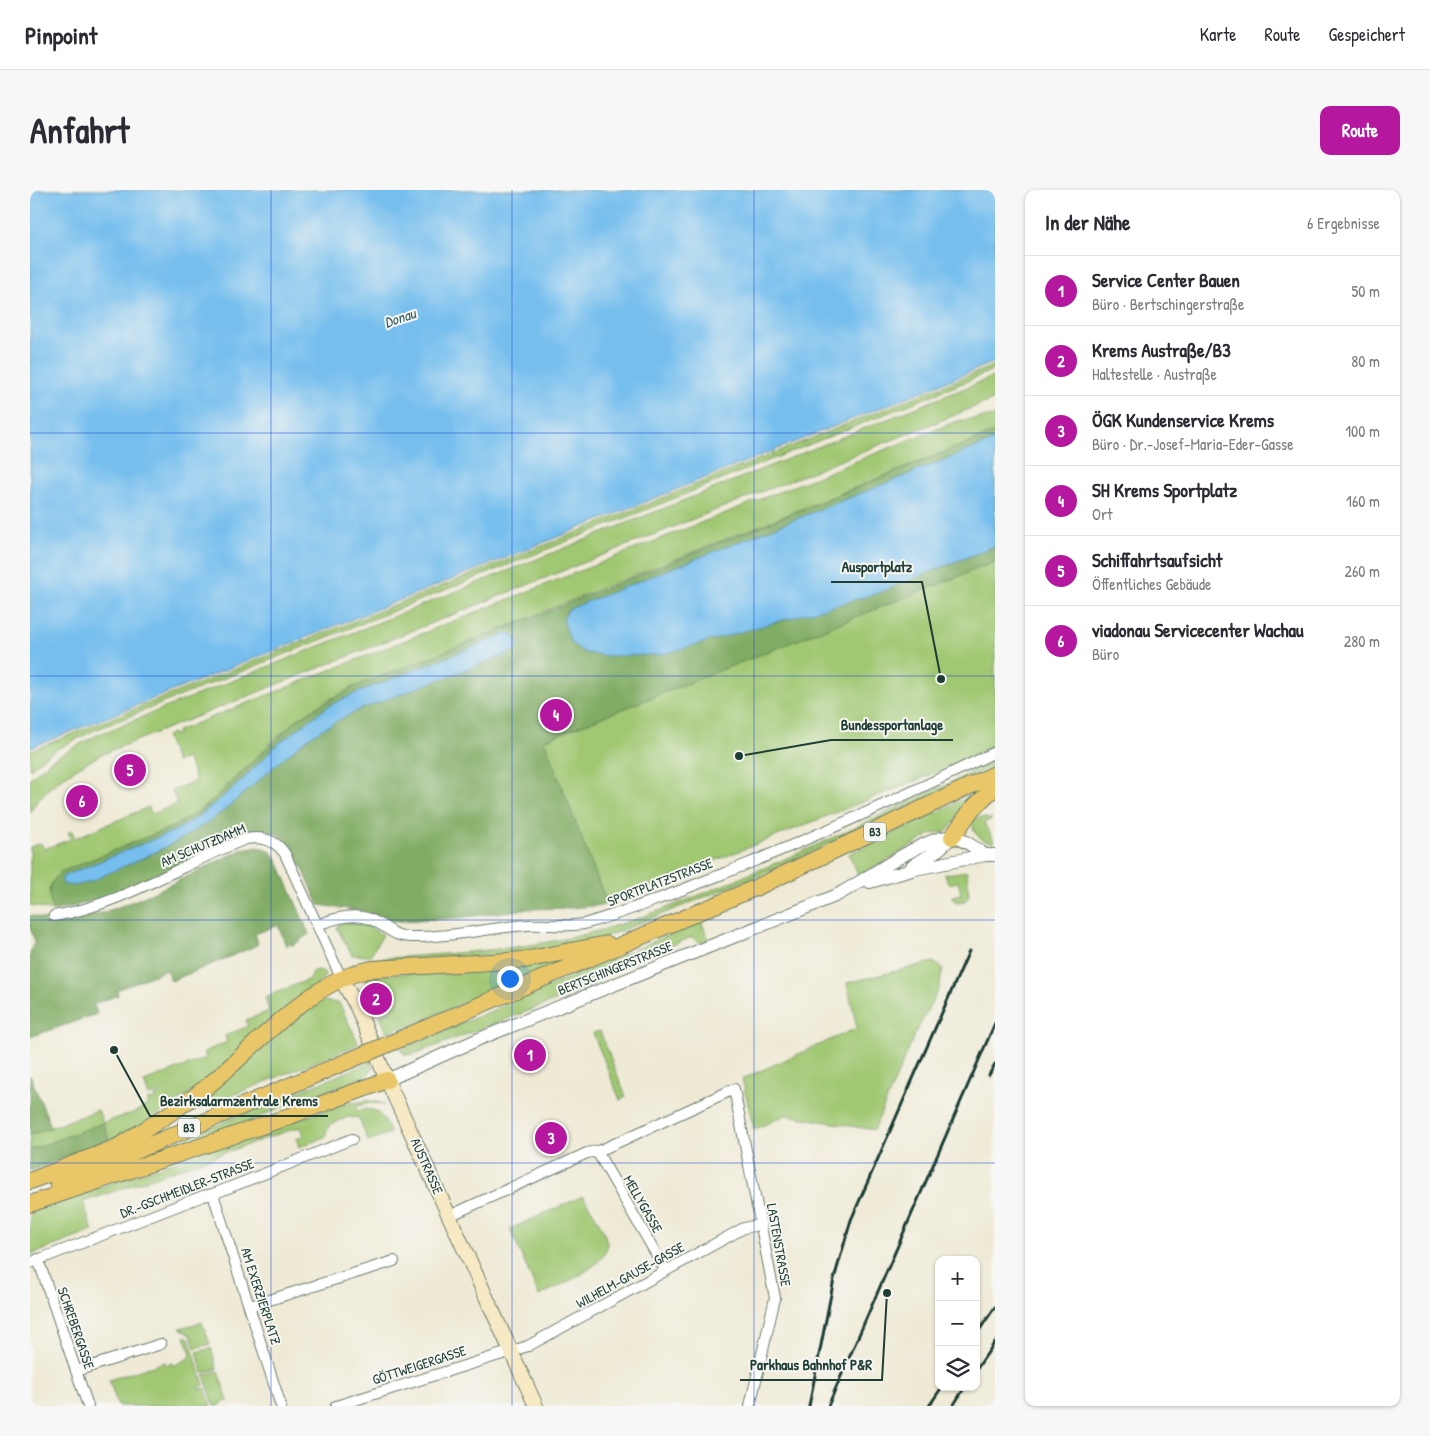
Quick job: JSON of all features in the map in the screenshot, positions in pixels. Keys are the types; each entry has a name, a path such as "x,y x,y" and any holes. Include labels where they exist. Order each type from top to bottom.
{"highway":[{"name":"B3","path":"30,1196 644,937 831,853 995,774"},
{"path":"952,837 972,809 995,787"},
{"name":"B3","path":"342,980 358,972 374,969 534,958 644,937"},
{"path":"119,1146 172,1113 205,1088 309,998 342,980"},
{"name":"B3","path":"30,1181 348,1061"},
{"path":"30,1204 288,1116 387,1080"}],"main road":[{"name":"AUSTRASSE","path":"342,980 357,1007 387,1080 536,1406"}],"street":[{"name":"SPORTPLATZSTRASSE","path":"317,925 346,916 362,917 375,921 399,936 410,937 459,934 528,925 570,926 584,924 701,882 820,834 875,810 995,752"},
{"name":"BERTSCHINGERSTRASSE","path":"856,886 922,844 938,838 952,837 990,855"},
{"name":"BERTSCHINGERSTRASSE","path":"901,873 938,850 952,837"},
{"name":"AM SCHUTZDAMM","path":"54,916 85,911 115,900 236,843 256,838 269,840 279,845 317,925"},
{"name":"BERTSCHINGERSTRASSE","path":"387,1080 479,1039 856,886 901,873 990,855"},
{"name":"AUSTRASSE","path":"317,925 342,980"},
{"name":"LASTENSTRASSE","path":"594,1152 734,1089 775,1298 750,1406"},
{"name":"DR.-GSCHMEIDLER-STRASSE","path":"34,1261 203,1196 213,1194 352,1139"},
{"path":"449,1216 587,1153 594,1152"},
{"name":"MELLYGASSE","path":"594,1152 599,1155 666,1271"},
{"name":"AM EXERZIERPLATZ","path":"213,1194 281,1406"},
{"name":"WILHELM-GAUSE-GASSE","path":"511,1350 528,1346 550,1336 744,1228 762,1224"},
{"name":"SCHREBERGASSE","path":"34,1261 88,1406"},
{"path":"250,1306 394,1261"},
{"path":"76,1371 161,1344"},
{"name":"GÖTTWEIGERGASSE","path":"336,1406 511,1350"}],"green space":[{"path":"995,365 995,369 968,381 93,731 48,754 30,769 30,751"},
{"path":"995,376 995,399 100,755 51,786 30,813 30,778 51,760 97,735"},
{"path":"995,416 995,432 327,700 299,718 213,800 195,814 172,827 61,872 53,911 30,905 30,847 41,843 44,849 71,839 68,832 72,831 75,838 149,807 152,814 177,804 172,790 196,781 187,758 176,762 166,736 173,733 175,735 178,734 177,731 957,421"},
{"path":"995,432 995,440 568,610 563,619 571,642 585,653 875,594 995,546 995,562 544,740 605,899 604,905 526,909 458,918 401,921 389,920 363,911 319,905 299,860 289,844 279,835 261,831 235,836 147,880 101,898 53,911 50,890 53,881 61,872 172,827 195,814 213,800 299,718 353,687 532,618","holes":["515,651 360,709 310,737 211,818 168,846 144,858 126,864 66,875 174,831 197,818 238,784 279,743 330,705"]},
{"path":"995,562 995,745 925,777 604,905 605,899 543,740"},
{"path":"995,760 995,765 775,869 600,939 524,953 361,965 357,963 364,960 525,946 578,936 621,924 684,901 777,863"},
{"path":"981,791 946,832 931,834 859,877 849,854"},
{"path":"979,817 992,819 984,823 995,842 986,841 976,834 973,821"},
{"path":"254,847 267,850 277,859 309,934 292,946 291,943 286,946 278,925 255,934 258,944 251,948 171,981 166,970 117,990 118,995 94,1004 97,1014 30,1037 30,954 35,941 30,928 30,915 56,921 77,919 100,913 125,905 241,850"},
{"path":"967,871 969,896 965,901 956,902 951,897 961,894 958,882 948,884 945,874"},
{"path":"701,921 709,940 701,943 692,937 591,979 594,986 414,1054 406,1055 400,1050"},
{"path":"345,922 362,923 383,935 370,956 352,955 337,928 339,924"},
{"path":"565,960 402,1029 401,1027 387,1033 380,1015 392,1010 380,980 368,985 365,977"},
{"path":"933,962 943,968 939,989 915,1034 874,1130 786,1115 754,1130 742,1079 857,1028 847,983"},
{"path":"320,970 324,972 325,976 316,986 243,1050 166,1110 109,1140 103,1123 138,1111 148,1104 148,1099 155,1100 154,1097 160,1095 159,1093 149,1096 144,1082 206,1058 204,1052 227,1042 225,1036 248,1026 246,1020 269,1011 265,997 310,979 313,971"},
{"path":"320,1001 339,1003 359,1044 179,1117 312,1004"},
{"path":"600,1031 626,1097 620,1100 593,1033"},
{"path":"371,1062 373,1068 366,1077 284,1106 226,1132 87,1178"},
{"path":"30,1075 51,1127 30,1135"},
{"path":"368,1100 385,1104 367,1103 356,1107 357,1111 370,1110 379,1113 390,1133 368,1141 359,1118 348,1117 329,1125 325,1137 299,1147 296,1139 304,1136 301,1127 293,1129 83,1202 93,1231 30,1255 30,1211 290,1122 345,1104"},
{"path":"98,1110 103,1123 30,1150 30,1135"},
{"path":"103,1123 109,1140 30,1171 30,1150"},
{"path":"583,1196 604,1232 607,1244 605,1252 600,1260 591,1268 539,1296 510,1229"},
{"path":"202,1322 210,1344 195,1348 191,1335 180,1328"},
{"path":"185,1336 189,1338 204,1385 199,1387 199,1389 205,1388 211,1406 118,1406 109,1380 165,1362 166,1365 172,1363 173,1366 189,1358 191,1354"},
{"path":"211,1348 217,1369 203,1373 197,1352"},
{"path":"218,1371 228,1401 220,1403 220,1406 214,1406 204,1375"}],"water":[{"name":"Donau","path":"30,190 995,190 995,362 30,748"},
{"path":"995,440 995,546 875,594 660,655 605,656 585,653 571,643 563,619 569,609"},
{"path":"509,633 514,636 518,645 515,651 361,709 328,726 310,737 210,821 182,838 86,883 73,886 62,883 62,878 66,875 174,831 197,818 238,784 279,743 330,705"}],"railway":[{"path":"809,1406 834,1279 851,1220 969,951"},
{"path":"828,1406 995,1023"},
{"path":"989,1075 995,1064"},
{"path":"980,1329 995,1307"},
{"path":"980,1364 995,1342"},
{"path":"929,1406 939,1391"},
{"path":"953,1406 962,1391"}],"place":[{"name":"Ausportplatz","path":"941,679"},
{"name":"SH Krems Sportplatz","path":"556,715"},
{"name":"Bundessportanlage","path":"739,756"},
{"name":"Schiffahrtsaufsicht","path":"130,770"},
{"name":"viadonau Servicecenter Wachau","path":"82,801"},
{"name":"Krems Austraße/B3","path":"376,999"},
{"name":"Bezirksalarmzentrale Krems","path":"114,1050"},
{"name":"Service Center Bauen","path":"530,1055"},
{"name":"ÖGK Kundenservice Krems","path":"551,1138"},
{"name":"Parkhaus Bahnhof P&R","path":"887,1293"}]}
